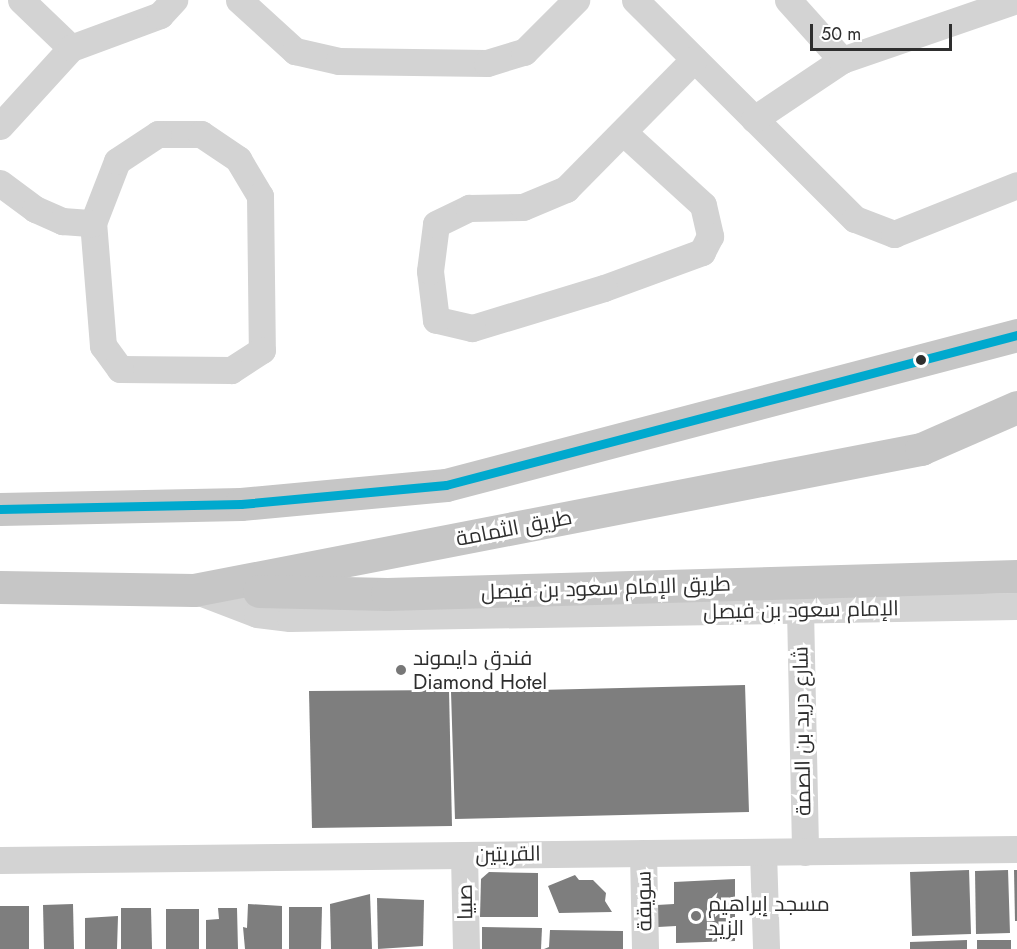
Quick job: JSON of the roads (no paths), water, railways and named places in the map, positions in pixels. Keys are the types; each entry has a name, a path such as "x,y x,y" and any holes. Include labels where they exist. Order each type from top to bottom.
{"main road":[{"path":"0,509 241,504 446,485 1017,335"},
{"name":"طريق الثمامة","path":"0,587 194,590 921,449 1017,407"},
{"name":"طريق الإمام سعود بن فيصل","path":"194,590 387,594 1017,576"}],"street":[{"path":"21,0 70,48"},
{"path":"0,126 70,48 160,15 174,0"},
{"path":"239,0 295,51 339,61 475,63 524,52 576,0"},
{"path":"634,0 855,219 894,234 1017,185"},
{"path":"788,0 842,60"},
{"path":"754,119 842,60 1016,0"},
{"path":"623,132 703,205 710,236 702,252 604,288 472,328 436,320 430,271 436,224 469,208 523,207 566,189 694,59"},
{"path":"158,134 201,134 238,159 260,196 262,350 231,370 120,369 103,346 93,223 117,161 158,134"},
{"path":"0,183 35,209 62,221 93,223"},
{"name":"الإمام سعود بن فيصل","path":"194,590 257,614 290,618 1017,606"},
{"name":"شارع دريد بن الصمة","path":"800,609 805,852"},
{"name":"القريتين","path":"0,860 1017,849"},
{"path":"763,852 766,949"},
{"name":"سويقة","path":"643,853 645,949"},
{"name":"صبيا","path":"464,855 466,949"}],"place":[{"name":"فندق دايموند Diamond Hotel","path":"401,670"},
{"name":"مسجد إبراهيم الزيد","path":"696,916"}]}
